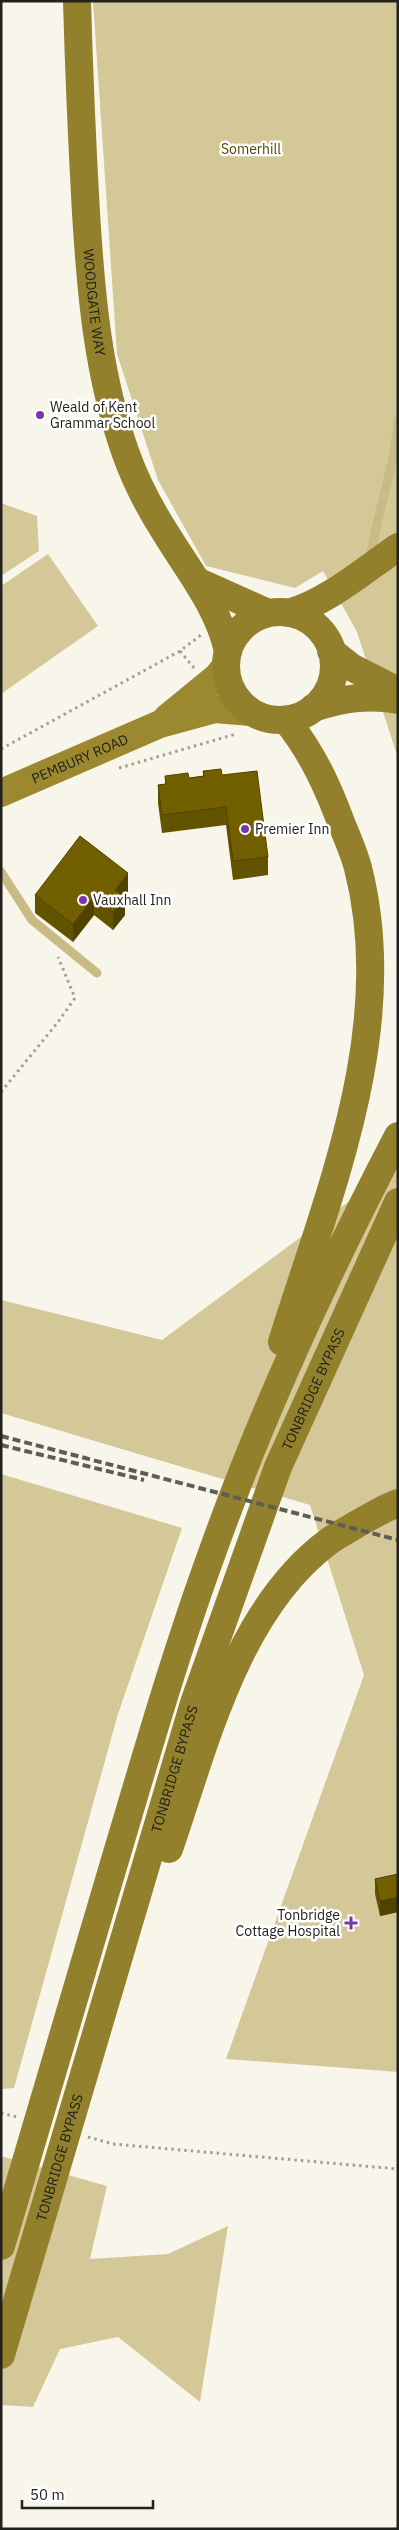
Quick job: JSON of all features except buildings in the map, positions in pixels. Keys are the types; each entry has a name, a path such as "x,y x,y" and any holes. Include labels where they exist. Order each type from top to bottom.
{"highway":[{"name":"WOODGATE WAY","path":"77,1 92,303 106,387 126,454 142,493 165,533 199,582 218,624 227,659"},
{"path":"361,573 335,600 328,617 328,644 334,666 331,682 324,697 313,708 300,716 286,720 268,719 245,722 228,680 227,659 234,638 243,627 255,618 306,608 398,547"},
{"path":"199,582 278,613 310,621 328,644 351,666 398,691"},
{"path":"313,708 338,700 357,698 384,697 398,700"},
{"path":"249,1454 342,1154 357,1091 366,1033 369,989 370,944 358,867 312,756 286,720"},
{"path":"1,2246 165,1690 212,1552 249,1454 357,1214 398,1136"},
{"name":"TONBRIDGE BYPASS","path":"1,2355 194,1703 240,1569 278,1467 398,1202"},
{"path":"73,2110 117,2001 210,1732 248,1639 268,1606 287,1582 328,1541 398,1503"}],"main road":[{"name":"PEMBURY ROAD","path":"160,724 217,677 227,659"},
{"name":"PEMBURY ROAD","path":"1,793 160,724 215,710 245,722"}],"lane":[{"path":"361,573 376,522 396,438 398,420"},
{"path":"1,872 32,920 58,944 97,973"}],"path":[{"path":"1,749 180,651 218,624"},
{"path":"112,770 245,722"},
{"path":"1,1092 75,998 58,960 58,944"},
{"path":"109,2143 398,2169"}],"green space":[{"name":"Somerhill","path":"93,1 398,1 398,758 357,632 323,571 295,588 206,566 158,480 117,354"},
{"path":"1,503 37,516 39,551 1,576"},
{"path":"48,554 98,626 1,694 1,586"},
{"path":"398,1165 398,1726 396,1730 398,1737 398,2072 226,2059 364,1675 310,1505 1,1413 1,1300 162,1340"},
{"path":"1,1474 182,1528 118,1714 14,2088 1,2089"},
{"path":"1,2156 107,2186 90,2259 168,2254 228,2226 200,2402 118,2337 60,2349 33,2407 1,2405"}],"railway":[{"path":"1,1436 398,1540"},
{"path":"1,1445 144,1480"}],"place":[{"name":"Weald of Kent Grammar School","path":"40,415"},
{"name":"Premier Inn","path":"245,829"},
{"name":"Vauxhall Inn","path":"83,900"},
{"name":"Tonbridge Cottage Hospital","path":"351,1923"}]}
